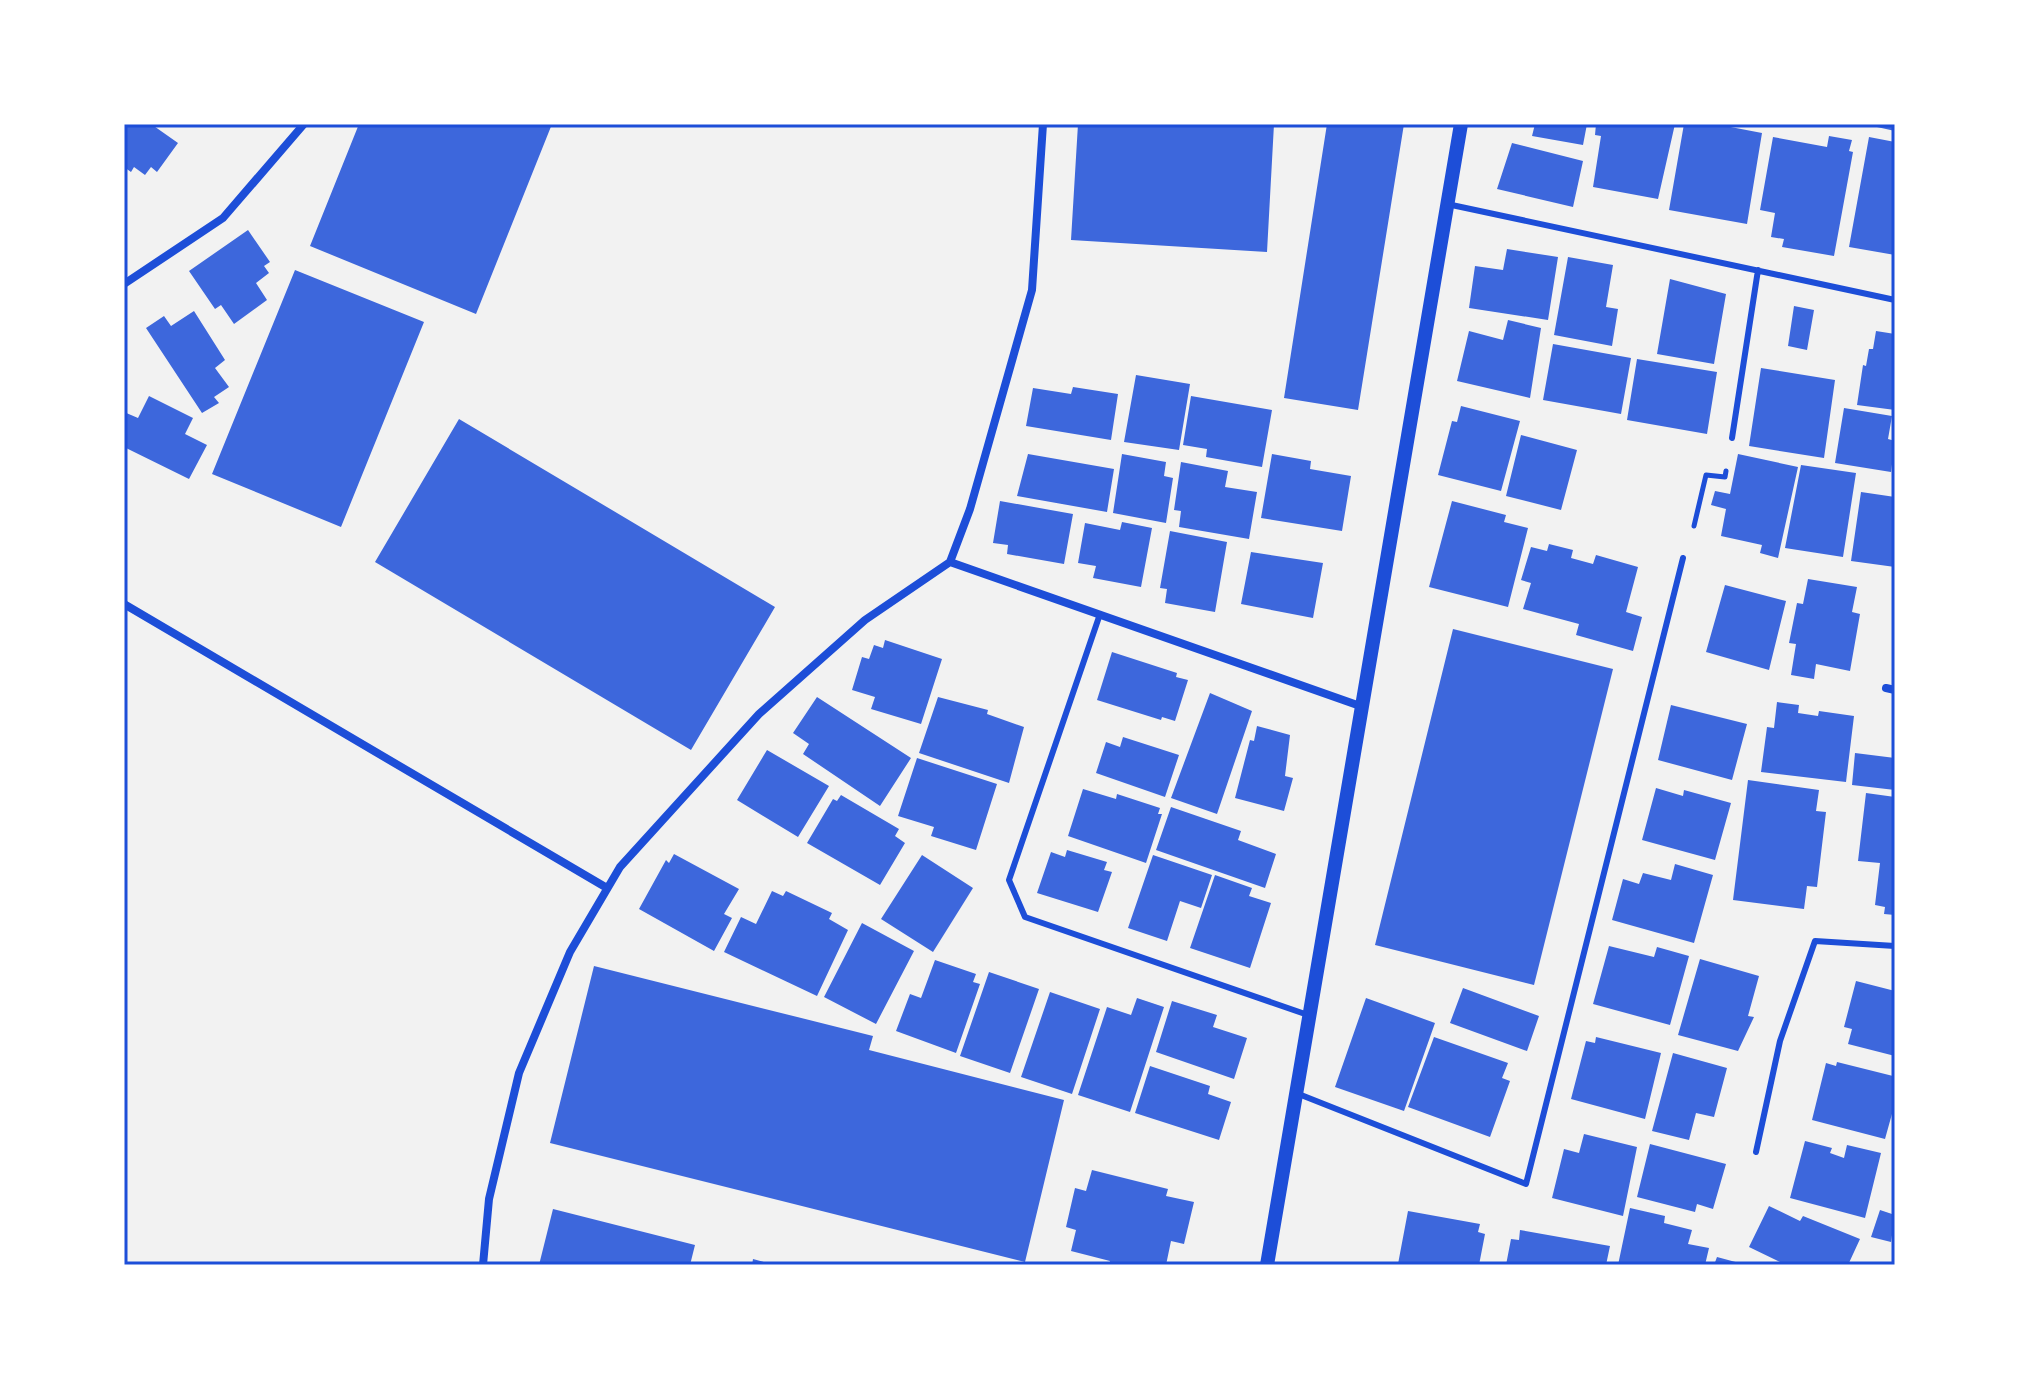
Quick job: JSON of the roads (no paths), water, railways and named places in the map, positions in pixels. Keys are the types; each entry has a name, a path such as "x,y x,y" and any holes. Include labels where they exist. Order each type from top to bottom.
{"street":[{"path":"124,284 223,218 304,124"},
{"path":"483,1265 489,1199 519,1073 570,952 620,867 759,714 865,620 950,562 970,509 1032,290 1043,124"},
{"path":"1267,1265 1461,124"},
{"path":"950,562 1363,707"},
{"path":"124,604 607,888"}],"lane":[{"path":"1447,204 1895,300"},
{"path":"1732,438 1758,270"},
{"path":"1296,1093 1526,1184 1683,558"},
{"path":"1100,614 1009,880 1025,917 1308,1015"},
{"path":"1756,1152 1780,1041 1815,941 1895,946"}]}
